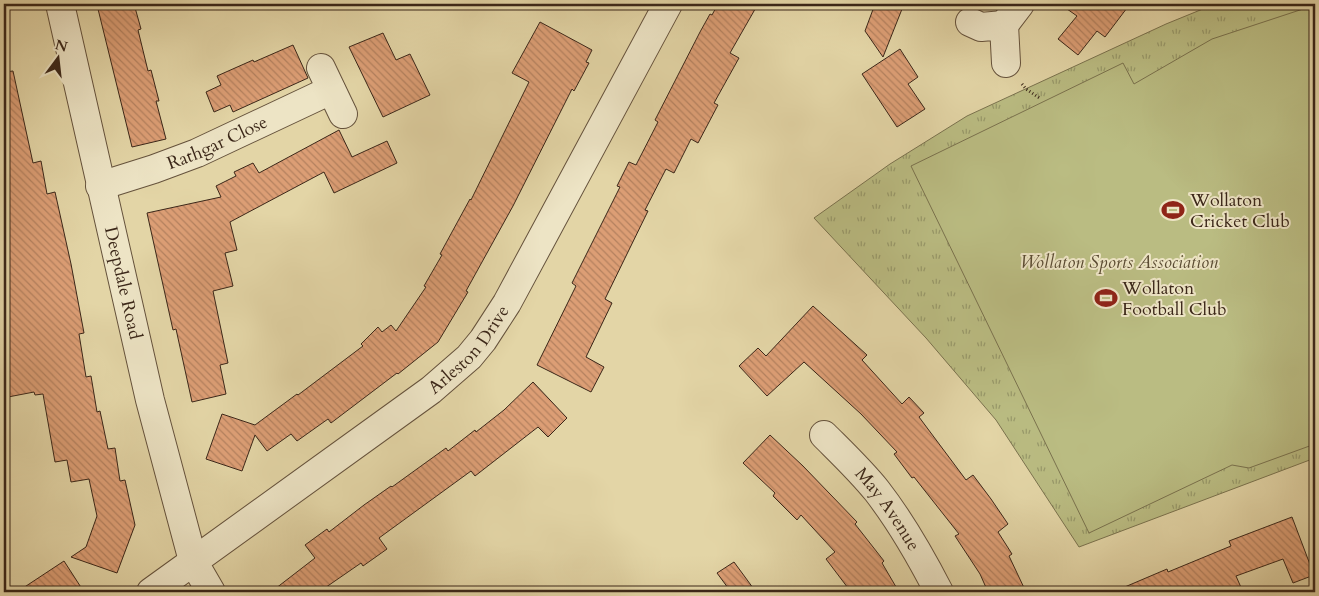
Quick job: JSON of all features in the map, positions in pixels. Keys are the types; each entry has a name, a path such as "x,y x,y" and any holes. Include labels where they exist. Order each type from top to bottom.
{"street":[{"name":"Deepdale Road","path":"60,4 150,400 193,562 211,592"},
{"name":"Arleston Drive","path":"151,592 430,390 468,357 483,340 507,303 668,4"},
{"path":"970,22 981,27 1012,14 1006,63"},
{"name":"Rathgar Close","path":"100,186 197,153 326,79 344,114"},
{"name":"May Avenue","path":"824,436 876,490 918,552 939,592"}],"green space":[{"name":"Wollaton Sports Association","path":"1215,4 1315,4 1315,458 1079,547 996,420 926,338 814,218 890,164 967,116 1166,24"},
{"name":"Wollaton Cricket Club","path":"1309,7 1315,7 1315,444 1249,468 1232,465 1089,533 911,166 1123,63 1134,84 1212,39"}],"building":[{"path":"118,4 134,4 141,29 138,30 148,71 151,70 159,101 156,101 166,139 132,147 98,9"},
{"path":"718,4 758,4 730,53 739,58 714,103 718,105 698,143 691,139 674,173 666,169 645,210 648,211 605,299 612,303 586,357 604,367 591,392 537,365 576,286 572,283 620,187 617,186 629,162 636,165 658,122 655,120 700,32"},
{"path":"875,4 904,4 883,57 865,31"},
{"path":"1060,4 1130,4 1105,37 1097,31 1078,55 1058,39 1077,16"},
{"path":"540,22 592,50 586,62 589,63 574,91 572,89 513,206 466,291 468,292 438,342 331,423 328,419 297,441 291,434 267,451 255,435 242,471 206,459 222,414 255,425 363,346 361,344 378,327 382,332 391,325 396,331 426,287 424,286 442,255 440,254 471,200 529,82 512,73"},
{"path":"383,33 396,60 410,54 430,95 383,117 349,47"},
{"path":"293,45 308,78 233,112 230,105 214,112 206,92 221,85 217,76"},
{"path":"900,49 918,77 908,84 925,109 897,127 862,74"},
{"path":"13,71 33,163 41,161 47,194 55,192 84,333 79,334 86,377 91,376 97,412 100,411 108,449 115,448 120,481 125,480 135,525 117,573 71,557 86,547 97,516 89,479 71,482 67,460 55,462 43,394 35,395 34,392 8,397 4,376 4,72"},
{"path":"339,130 352,157 387,141 397,163 334,193 324,172 230,222 237,250 225,253 233,286 213,291 228,363 220,365 226,394 192,402 176,329 173,330 147,213 221,197 216,186 236,176 234,172 253,163 259,173"},
{"path":"813,306 867,355 862,360 902,404 909,397 924,413 919,417 966,480 973,475 991,499 1008,524 998,532 1012,554 1009,556 1026,592 988,592 980,574 955,536 959,534 914,477 912,478 894,454 897,452 861,414 804,362 767,396 739,366 758,348 766,356"},
{"path":"533,382 567,418 548,437 538,427 475,476 471,471 379,538 387,549 363,566 361,563 319,592 271,592 315,558 305,545 327,529 329,532 364,505 446,448 448,451 475,430 476,432 504,410"},
{"path":"770,435 857,522 855,524 884,561 882,563 899,592 851,592 826,559 835,552 801,515 797,520 773,496 775,493 743,463"},
{"path":"1292,517 1314,575 1293,583 1283,559 1236,576 1243,592 1113,592 1167,569 1168,572 1231,546 1229,541"},
{"path":"64,561 84,592 17,592"},
{"path":"734,562 756,592 731,592 717,573"}],"place":[{"name":"Wollaton Cricket Club","path":"1173,210"},
{"name":"Wollaton Football Club","path":"1106,298"}]}
